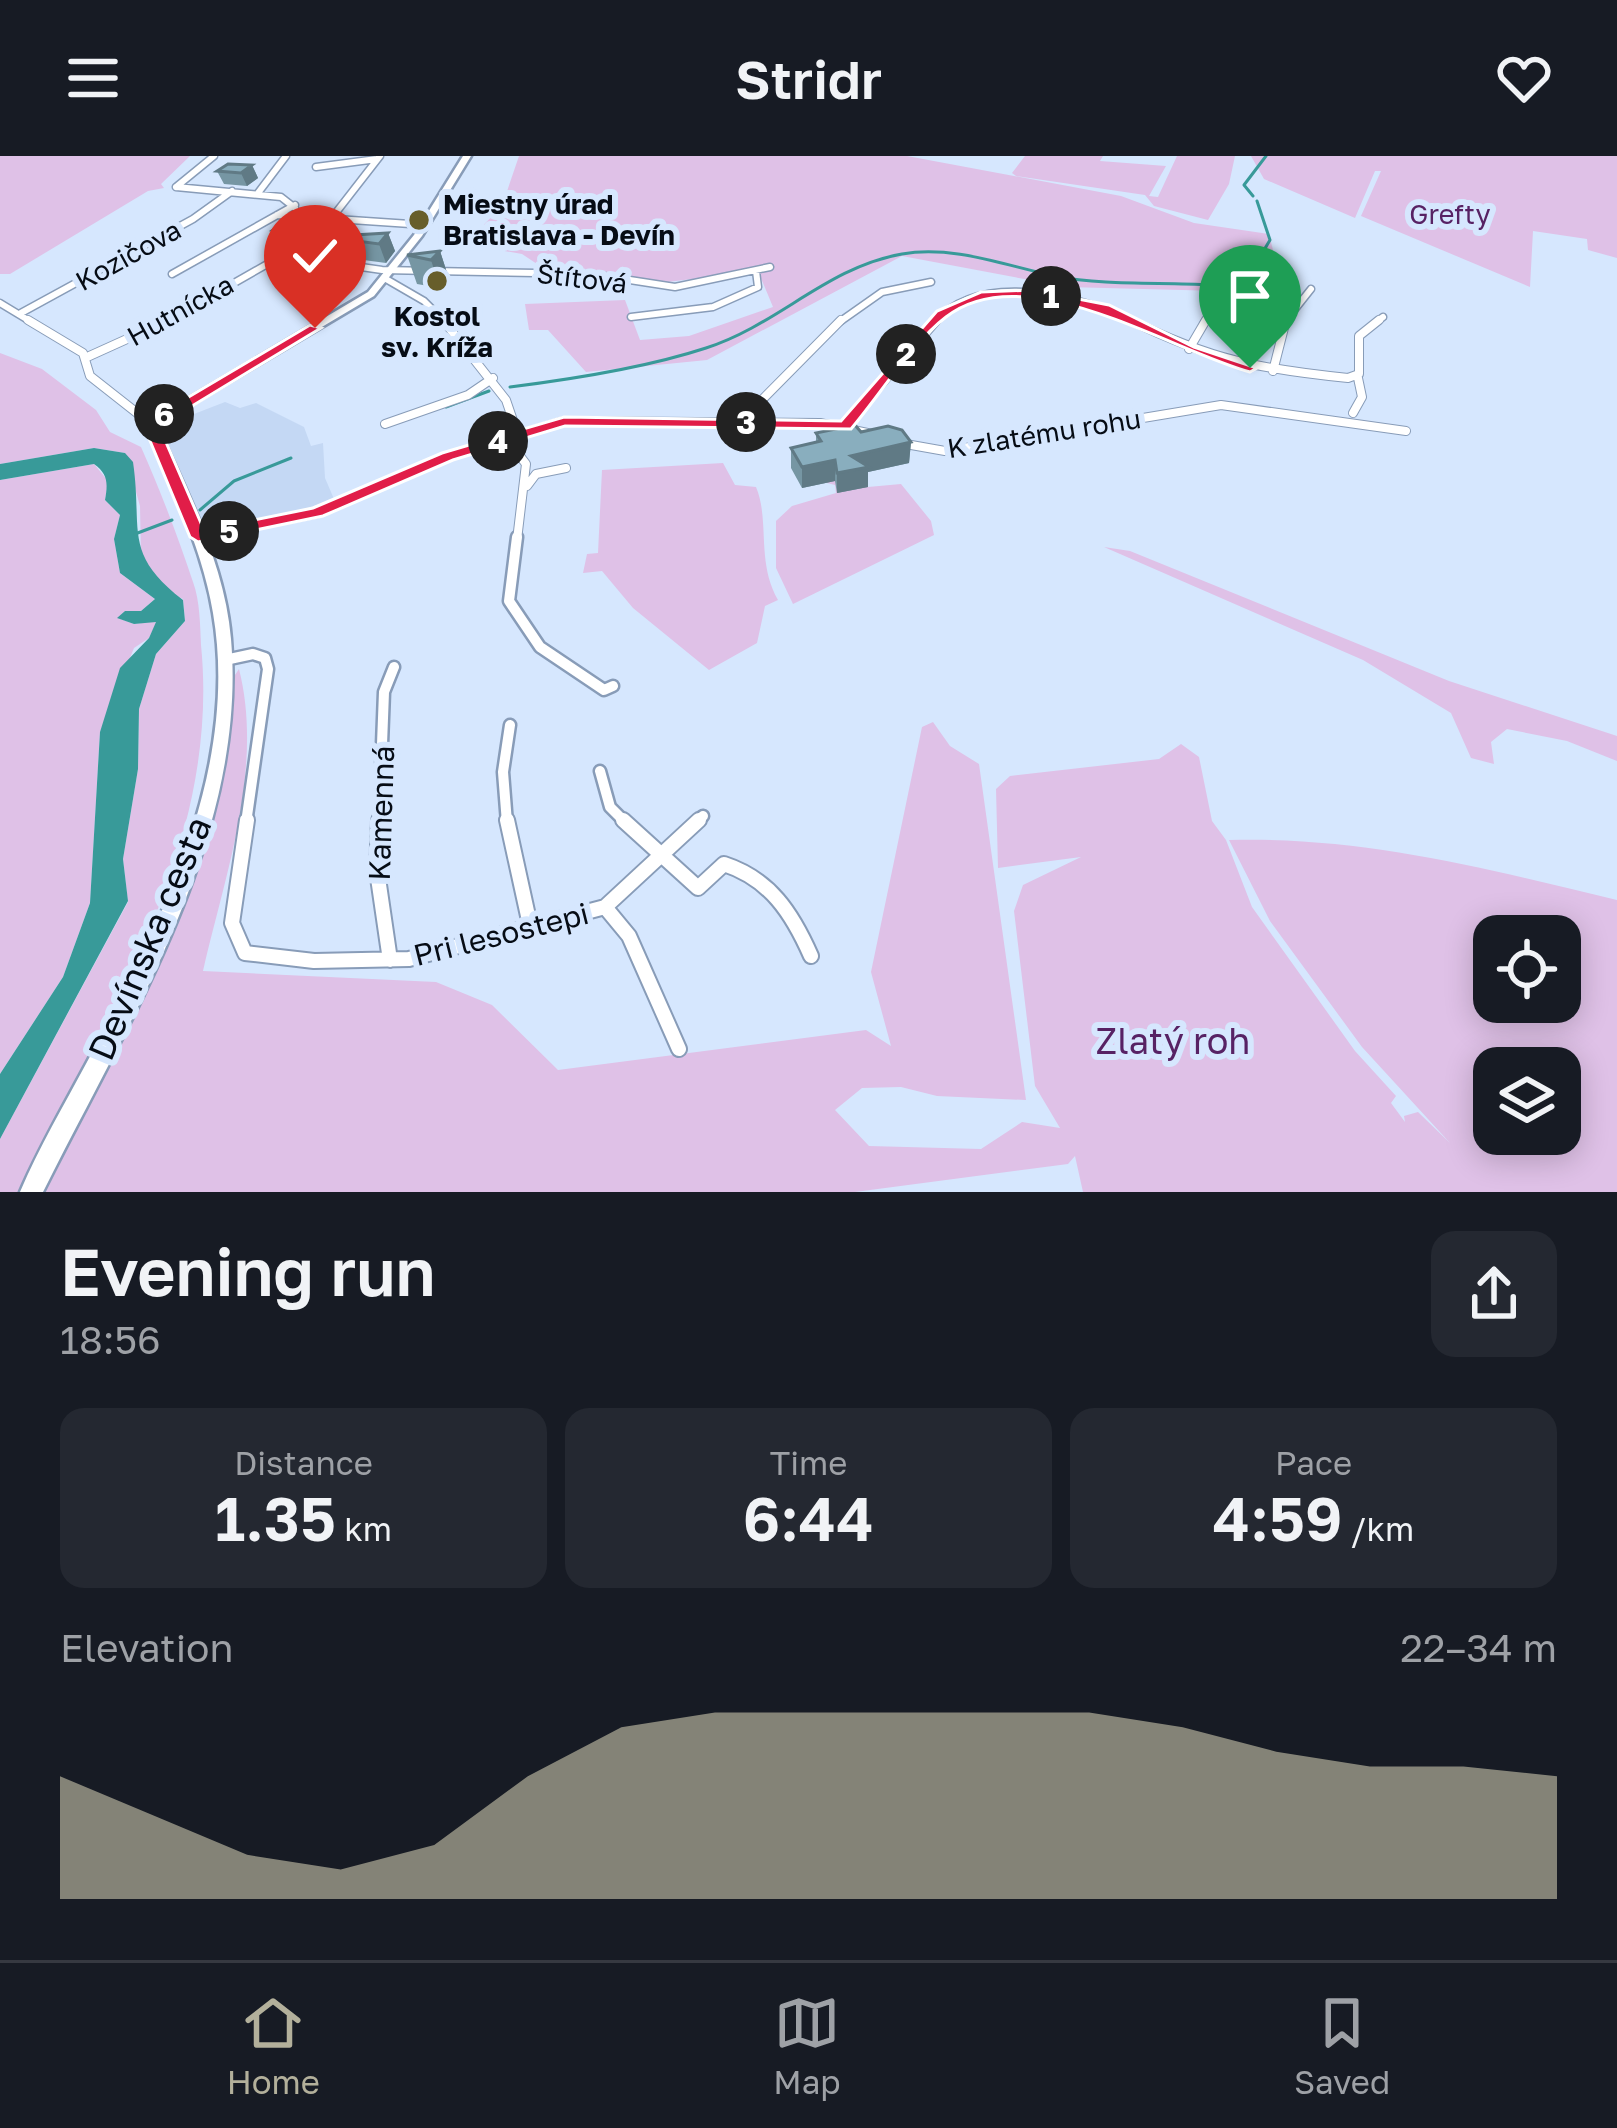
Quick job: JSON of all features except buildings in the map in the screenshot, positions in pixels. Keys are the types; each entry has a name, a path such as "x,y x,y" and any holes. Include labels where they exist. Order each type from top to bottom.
{"street":[{"path":"214,156 176,187 290,199 296,217"},
{"path":"258,193 286,156"},
{"path":"0,303 85,358 90,376 151,424 351,307 389,274 467,156"},
{"path":"316,167 378,158"},
{"name":"Hutnícka","path":"85,358 131,340 285,256 331,219 378,158"},
{"name":"Kozičova","path":"21,313 193,219 232,191"},
{"path":"172,274 295,206"},
{"path":"277,215 425,225"},
{"path":"285,256 389,274 424,299 449,322 506,394 514,408 518,435"},
{"name":"Štítová","path":"389,274 492,268 601,275 675,287 770,267"},
{"path":"631,317 679,313 736,299 758,287 756,271"},
{"path":"740,422 852,309 882,292 931,282"},
{"path":"1273,371 1276,333 1284,314 1311,289"},
{"path":"845,426 942,314 981,296 1015,293 1081,301 1122,313 1189,350 1273,371 1358,378"},
{"path":"1189,350 1209,315"},
{"path":"1353,413 1362,397 1359,336 1383,317"},
{"path":"386,424 468,395 494,378"},
{"name":"K zlatému rohu","path":"198,537 317,513 448,456 573,420 845,426 945,451 1221,405 1406,431"},
{"name":"Devínska cesta","path":"31,1192 142,972 187,867 214,771 226,700 217,599 198,537 151,424"},
{"path":"520,456 526,464 508,601 540,647 604,690 613,686"},
{"path":"518,502 524,499 532,476 566,468"},
{"name":"Pri lesostepi","path":"225,666 253,654 265,658 268,669 232,923 245,953 314,961 409,959 605,907 703,816"},
{"name":"Kamenná","path":"389,959 377,871 385,692 394,667"},
{"path":"510,725 506,772 512,862 530,926"},
{"path":"600,771 610,807 660,856 698,888 724,864 742,868 793,911 811,956"},
{"path":"605,907 629,936 679,1049"}],"shaded area":[{"path":"225,402 240,408 256,403 304,427 311,446 323,443 325,478 334,499 284,516 210,529 200,518 161,432 168,416 184,407 194,414"},
{"path":"94,448 125,453 133,462 143,554 183,600 185,621 156,654 139,709 138,769 123,859 128,901 0,1139 0,1074 63,977 90,903 100,732 120,668 149,638 156,622 134,624 117,618 125,611 141,611 155,599 120,573 114,539 120,515 105,500 102,471 94,464 0,480 0,464"}],"green space":[{"path":"0,156 190,156 161,184 164,188 148,191 10,274 0,274"},
{"path":"519,156 907,156 1121,196 1194,223 1269,234 1278,270 1220,291 1067,287 902,256 707,360 586,372 548,330 529,330 525,304 625,300 640,340 689,336 773,307 758,271 659,283 604,272 546,270 522,254 465,244 502,206"},
{"path":"1025,156 1103,156 1100,161 1166,166 1149,196 1158,197 1177,156 1235,156 1229,184 1208,220 1154,206 1145,195 1016,176 1012,173"},
{"name":"Grefty","path":"1251,156 1617,156 1617,258 1588,250 1587,239 1533,231 1530,287 1361,216 1381,171 1375,171 1355,218 1264,179"},
{"path":"0,353 42,369 96,410 110,432 141,447 195,589 201,645 202,718 193,790 175,860 120,996 18,1192 0,1192 0,1139 128,902 123,859 138,769 139,709 156,654 185,621 183,599 164,590 141,558 140,506 125,453 94,448 0,464"},
{"path":"723,463 735,485 756,487 767,571 778,600 765,606 757,643 709,670 633,608 602,571 583,573 587,554 598,553 602,470"},
{"path":"94,464 108,481 105,500 120,515 114,539 120,573 155,599 141,611 125,611 118,618 134,624 157,621 149,638 134,648 100,732 90,903 63,977 0,1074 0,480"},
{"path":"864,473 868,487 901,484 931,521 934,535 793,604 776,568 776,521 792,506 836,493 835,485 823,482"},
{"path":"1104,547 1130,551 1449,681 1617,736 1617,761 1567,741 1507,729 1491,742 1494,764 1471,758 1451,713 1363,660"},
{"name":"Zlatý roh","path":"239,669 246,706 244,783 203,971 436,982 492,1005 558,1070 866,1030 891,1046 871,972 922,727 933,722 950,746 979,764 1026,1100 937,1096 901,1087 862,1088 835,1110 869,1146 981,1149 1022,1122 1060,1128 1035,1086 1014,911 1023,885 1081,857 998,868 996,789 1010,776 1159,759 1181,744 1199,757 1212,821 1226,840 1252,907 1355,1051 1396,1096 1391,1103 1405,1122 1404,1116 1418,1112 1450,1143 1362,1047 1270,921 1229,840 1376,849 1617,900 1617,1192 1083,1192 1075,1156 1068,1164 855,1192 39,1192 175,925 205,836 230,720 231,681"}],"waterway":[{"path":"1253,196 1244,185 1266,156"},
{"path":"510,387 609,372 706,348 850,271 902,254 960,254 1093,281 1210,285 1245,270 1270,240 1257,201"},
{"path":"446,407 489,391"},
{"path":"200,510 234,481 291,458"},
{"path":"135,534 172,520"}],"place":[{"name":"Miestny úrad Bratislava - Devín","path":"419,220"},
{"name":"Kostol sv. Kríža","path":"437,281"}],"route":[{"path":"315,328 151,424 198,537 317,513 448,456 564,421 845,426 942,314 981,296 1032,294 1105,307 1189,350 1250,368"}]}
